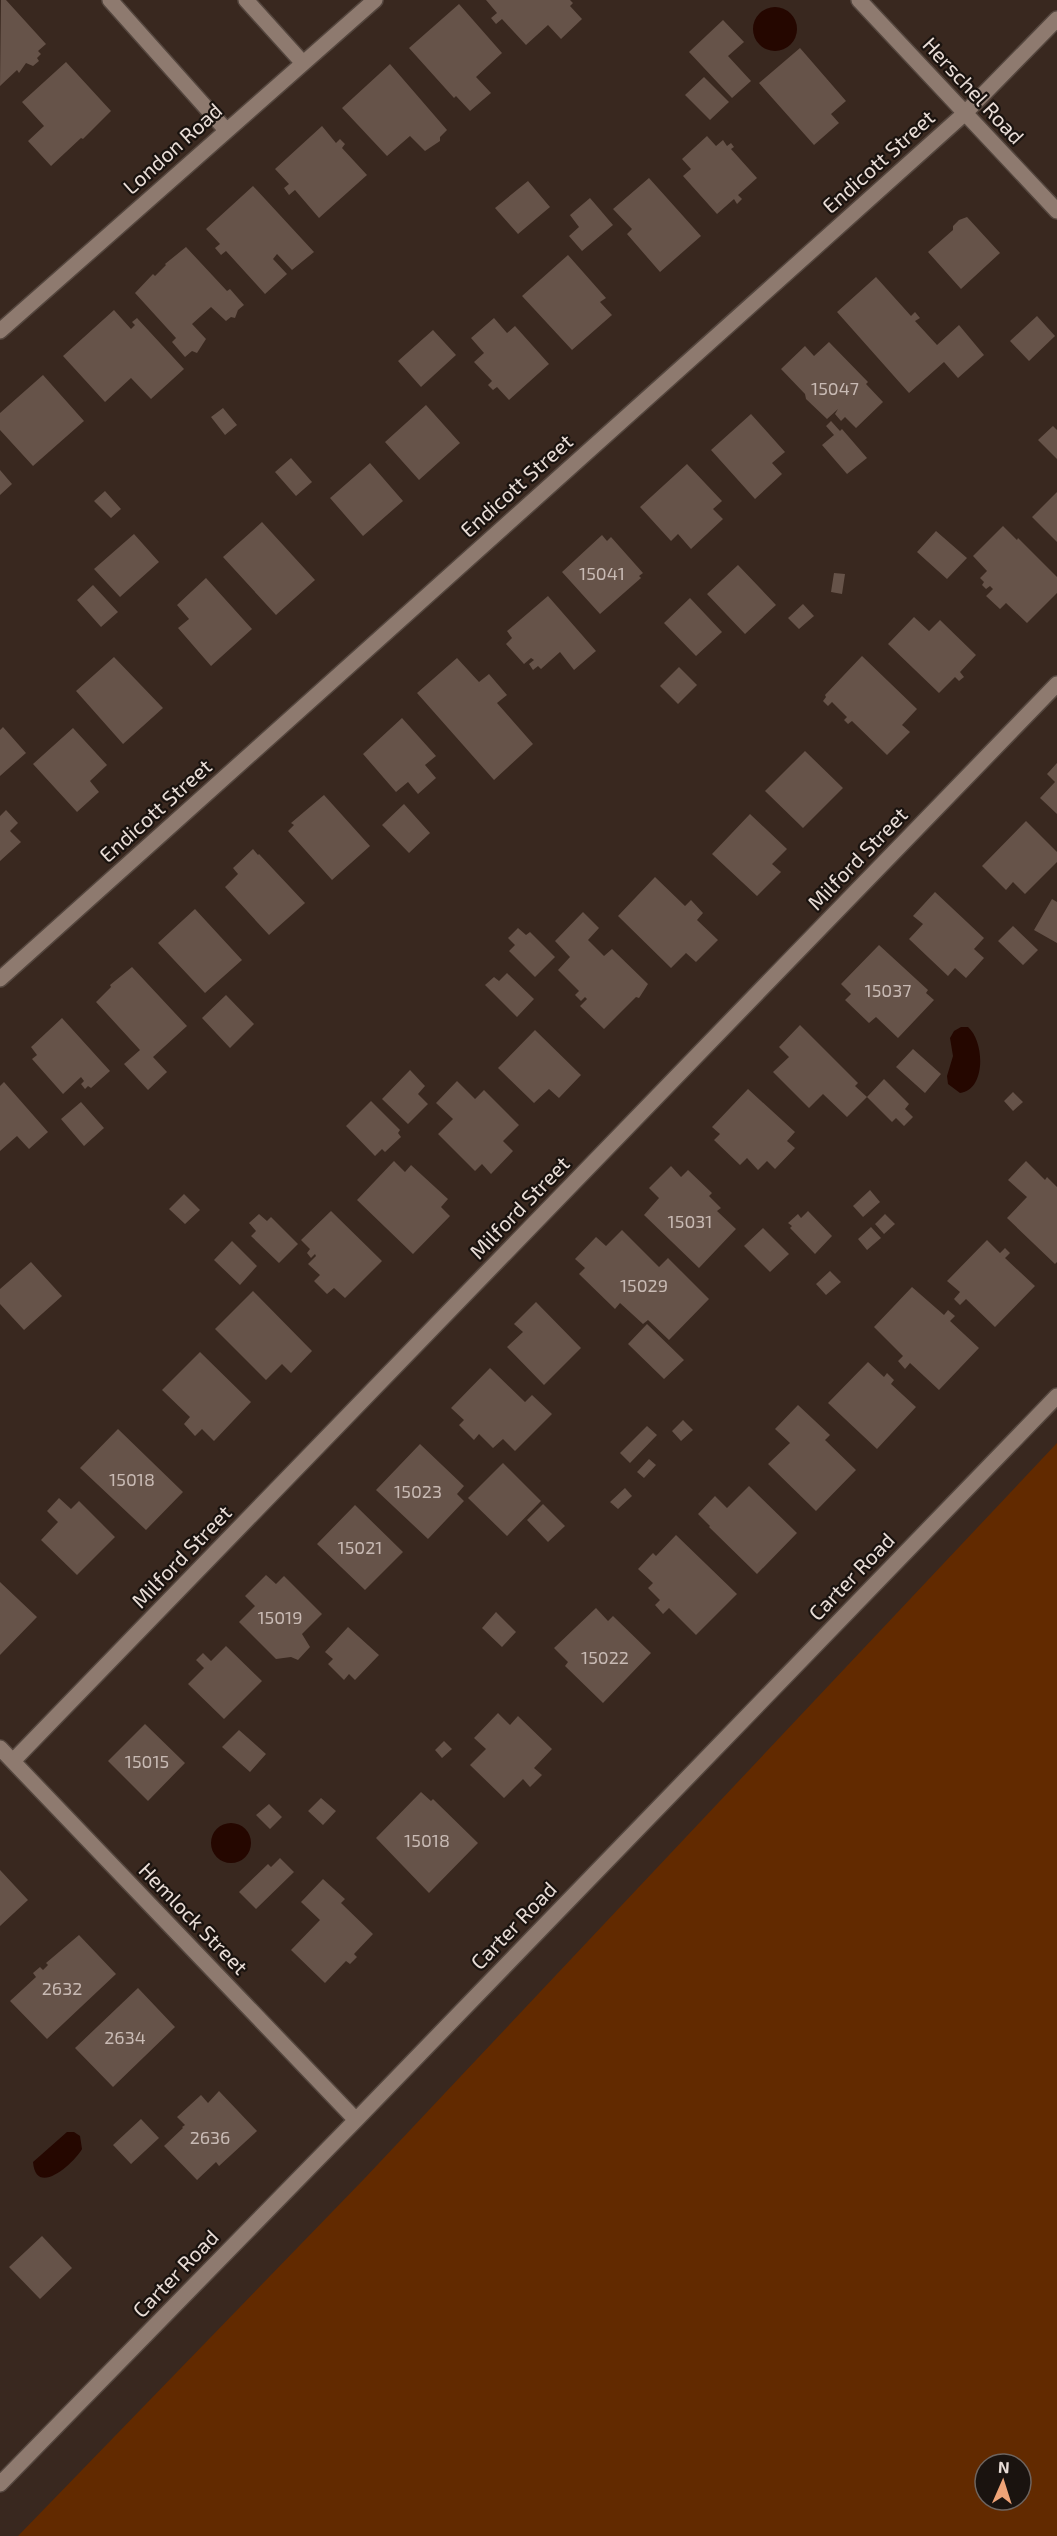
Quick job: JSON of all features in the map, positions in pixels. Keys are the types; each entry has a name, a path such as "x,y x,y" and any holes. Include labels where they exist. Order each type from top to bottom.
{"street":[{"path":"110,0 226,130"},
{"path":"246,0 302,62"},
{"name":"London Road","path":"0,331 302,62 375,0"},
{"name":"Herschel Road","path":"859,0 1057,211"},
{"name":"Endicott Street","path":"0,979 964,114 1057,19"},
{"name":"Milford Street","path":"13,1761 1057,684"},
{"name":"Carter Road","path":"0,2484 1057,1396"},
{"name":"Hemlock Street","path":"0,1748 356,2120"}],"shaded area":[{"path":"775,7 790,14 797,29 790,44 775,51 760,44 753,29 760,14"},
{"path":"961,1027 968,1027 974,1034 978,1043 980,1064 975,1084 969,1090 960,1093 948,1084 947,1076 953,1056 950,1038 954,1031"},
{"path":"1057,1443 1057,2536 18,2536 364,2179"},
{"path":"231,1823 239,1824 245,1829 250,1835 250,1851 245,1857 239,1862 231,1863 223,1862 217,1857 212,1851 211,1843 212,1835 217,1829 223,1824"},
{"path":"67,2132 74,2132 80,2136 82,2149 64,2169 48,2177 41,2177 36,2172 33,2162"}],"building":[{"path":"1,0 6,0 46,44 38,51 41,54 37,58 39,61 33,66 26,63 19,73 17,70 0,86"},
{"path":"486,0 570,0 573,3 570,6 582,19 561,39 548,25 526,45 502,19 496,24 491,18 497,13"},
{"path":"459,4 502,53 476,77 491,93 470,111 456,96 454,98 409,48"},
{"path":"723,20 744,42 728,56 751,81 732,98 689,52"},
{"path":"800,48 846,101 831,114 839,123 814,145 759,83"},
{"path":"66,62 111,111 51,166 28,141 44,126 22,102"},
{"path":"390,64 447,130 440,137 440,141 425,151 410,136 387,156 342,108"},
{"path":"704,77 729,102 710,120 685,95"},
{"path":"322,126 336,143 340,139 345,144 342,148 367,175 319,218 295,190 289,195 284,188 289,184 275,169"},
{"path":"707,136 716,146 723,140 727,146 731,143 734,147 731,149 757,178 738,195 742,199 737,204 734,199 717,214 683,176 691,169 682,159"},
{"path":"649,178 701,236 660,272 627,234 632,229 613,209"},
{"path":"528,181 550,207 518,234 495,208"},
{"path":"253,186 314,252 292,270 277,254 273,259 287,274 265,294 226,251 221,255 215,248 220,244 206,229"},
{"path":"590,198 613,225 582,251 569,236 579,227 570,215"},
{"path":"967,217 1000,253 961,289 928,252 953,230 953,226 959,220"},
{"path":"186,247 227,291 230,289 244,305 238,310 235,318 231,317 226,321 211,307 192,324 206,339 197,353 192,351 185,357 172,342 176,338 135,293 153,274 155,276 165,264"},
{"path":"568,255 606,298 600,302 612,315 572,350 522,296"},
{"path":"876,277 911,316 915,312 920,318 915,321 937,345 959,325 984,355 958,378 944,362 909,393 837,312"},
{"path":"114,310 131,329 135,325 132,322 137,318 184,369 151,399 131,378 105,402 63,356"},
{"path":"1037,316 1055,336 1029,361 1010,341"},
{"path":"494,318 507,333 515,326 549,364 509,400 497,387 493,390 488,385 492,381 474,362 484,353 471,338"},
{"path":"433,330 456,355 421,387 398,361"},
{"path":"829,342 868,382 866,384 883,402 856,428 845,417 841,421 835,414 838,409 827,419 806,399 805,394 781,369 805,346 814,356"},
{"path":"43,375 84,421 33,466 0,430 0,413"},
{"path":"426,405 460,443 419,480 385,442"},
{"path":"223,408 237,425 225,435 211,417"},
{"path":"751,414 785,452 772,463 782,474 755,499 711,450"},
{"path":"831,421 840,431 842,429 867,458 847,474 822,445 834,435 826,426"},
{"path":"1053,426 1057,430 1057,459 1038,440"},
{"path":"291,458 312,482 296,496 275,472"},
{"path":"370,463 403,501 363,536 330,498"},
{"path":"687,464 722,501 713,509 723,519 691,549 678,534 671,541 640,507"},
{"path":"0,470 12,484 0,495"},
{"path":"105,491 121,509 111,518 94,501"},
{"path":"1057,492 1057,542 1032,517"},
{"path":"262,522 315,580 276,615 223,557"},
{"path":"1003,526 1057,577 1057,593 1027,623 1006,603 1000,609 986,596 993,589 990,586 986,589 982,585 984,582 980,578 987,571 973,556"},
{"path":"936,531 967,558 947,579 917,552"},
{"path":"134,534 159,562 120,597 94,569"},
{"path":"602,535 607,541 611,537 643,573 639,576 641,578 600,614 562,572"},
{"path":"738,565 776,605 745,634 707,594"},
{"path":"834,573 845,574 842,594 831,592"},
{"path":"206,578 252,629 211,666 178,628 189,619 177,605"},
{"path":"93,585 118,612 101,627 77,600"},
{"path":"548,596 596,651 574,670 560,652 541,669 538,666 533,670 529,664 534,660 531,658 524,664 506,644 512,638 507,631"},
{"path":"690,598 722,632 696,656 664,623"},
{"path":"803,604 814,616 799,629 788,618"},
{"path":"914,617 929,631 940,620 976,655 960,672 964,677 959,681 955,677 939,693 888,644"},
{"path":"862,656 917,709 902,725 910,732 887,755 852,721 848,724 844,720 847,717 832,702 828,706 823,701 825,695"},
{"path":"114,657 163,708 123,744 76,691"},
{"path":"457,658 479,682 489,674 507,695 497,703 533,744 494,780 417,693"},
{"path":"679,667 697,685 678,704 660,686"},
{"path":"402,718 436,756 425,765 436,778 418,794 408,782 396,792 363,754"},
{"path":"3,727 26,753 0,776 0,730"},
{"path":"73,728 107,765 90,781 99,792 77,812 33,764"},
{"path":"805,751 843,788 803,828 765,791"},
{"path":"1057,763 1057,814 1040,798 1055,782 1047,774"},
{"path":"324,795 370,846 332,880 288,831 294,825 291,823"},
{"path":"404,804 430,833 409,853 382,825"},
{"path":"6,810 18,823 10,831 21,842 0,861 0,816"},
{"path":"750,814 787,849 772,864 781,872 757,896 712,854"},
{"path":"1026,821 1057,852 1057,862 1025,894 1013,882 1006,890 982,866"},
{"path":"253,849 305,903 269,935 225,887 238,874 233,868"},
{"path":"655,877 685,906 691,900 703,913 697,920 718,940 696,962 686,953 671,968 618,916"},
{"path":"935,892 984,938 974,949 984,958 966,978 955,968 948,976 909,939 923,924 913,916"},
{"path":"1052,899 1057,902 1057,943 1034,930"},
{"path":"195,909 242,960 205,993 158,943"},
{"path":"583,912 599,928 588,940 604,956 612,949 648,984 639,998 636,997 604,1029 580,1006 587,999 585,997 581,1001 575,995 579,991 558,970 570,957 555,941"},
{"path":"1013,926 1038,950 1023,965 998,941"},
{"path":"518,928 526,935 530,932 555,957 535,977 509,951 515,945 508,938"},
{"path":"879,945 928,990 926,993 934,1000 898,1038 876,1017 869,1023 845,1000 851,994 841,984"},
{"path":"132,967 187,1026 153,1057 167,1072 148,1090 124,1064 140,1050 96,1002 111,987 110,985"},
{"path":"507,973 534,999 517,1017 485,985 494,977 499,981"},
{"path":"226,995 254,1024 230,1048 202,1018"},
{"path":"62,1018 110,1071 91,1088 88,1086 85,1089 81,1084 84,1081 81,1077 63,1094 32,1059 37,1055 31,1047"},
{"path":"800,1025 858,1083 855,1086 867,1097 847,1117 823,1094 809,1108 773,1072 789,1057 779,1047"},
{"path":"535,1030 581,1075 559,1098 549,1089 534,1103 498,1068"},
{"path":"913,1049 941,1074 925,1093 896,1067"},
{"path":"410,1070 425,1086 418,1094 428,1104 408,1124 382,1099"},
{"path":"884,1079 909,1104 905,1109 913,1117 904,1126 896,1118 892,1122 867,1097"},
{"path":"457,1081 475,1099 484,1090 519,1125 503,1141 513,1151 491,1174 482,1164 475,1171 438,1134 453,1119 436,1103"},
{"path":"4,1082 48,1132 29,1149 17,1136 0,1151 0,1086"},
{"path":"748,1089 795,1132 787,1141 795,1148 775,1169 767,1161 758,1170 747,1158 740,1165 714,1140 720,1134 712,1127"},
{"path":"1013,1092 1023,1102 1013,1111 1004,1101"},
{"path":"371,1101 400,1130 398,1133 401,1137 385,1152 382,1149 375,1156 346,1126"},
{"path":"81,1102 104,1128 84,1146 61,1119"},
{"path":"394,1161 405,1172 411,1165 448,1199 441,1207 450,1216 413,1254 357,1200"},
{"path":"1026,1161 1045,1180 1047,1177 1057,1187 1057,1262 1055,1264 1007,1218 1027,1197 1008,1180"},
{"path":"671,1166 681,1177 688,1170 712,1193 709,1196 721,1208 717,1211 736,1229 699,1268 644,1215 659,1198 649,1188"},
{"path":"870,1190 880,1202 863,1217 853,1206"},
{"path":"184,1194 200,1210 185,1224 169,1209"},
{"path":"331,1211 382,1261 345,1298 334,1288 327,1294 314,1281 320,1275 308,1264 316,1256 315,1254 311,1258 307,1253 310,1249 301,1240"},
{"path":"808,1211 832,1236 815,1254 788,1223 798,1214 801,1218"},
{"path":"259,1214 267,1221 271,1217 298,1244 279,1263 251,1236 256,1231 249,1223"},
{"path":"885,1214 895,1224 884,1234 875,1224"},
{"path":"871,1227 881,1238 867,1250 858,1239"},
{"path":"763,1228 789,1254 770,1272 744,1246"},
{"path":"622,1230 659,1267 668,1258 709,1299 669,1340 648,1320 643,1324 620,1303 615,1309 579,1274 585,1268 575,1259 596,1237 606,1246"},
{"path":"987,1240 1000,1253 1005,1248 1010,1253 1005,1258 1035,1286 995,1327 966,1299 960,1305 954,1299 960,1292 947,1281"},
{"path":"232,1241 257,1266 240,1285 214,1260"},
{"path":"31,1262 62,1296 24,1330 0,1304 0,1289"},
{"path":"830,1271 841,1282 826,1295 816,1284"},
{"path":"912,1287 944,1315 948,1310 955,1316 950,1321 979,1348 939,1390 910,1363 905,1369 898,1361 903,1356 874,1327"},
{"path":"253,1291 312,1351 291,1373 282,1364 266,1380 215,1329"},
{"path":"536,1302 581,1348 544,1385 507,1347 523,1332 514,1324"},
{"path":"647,1324 684,1360 664,1379 628,1344"},
{"path":"200,1352 251,1402 214,1441 202,1429 195,1436 184,1424 190,1417 162,1390"},
{"path":"868,1362 884,1377 887,1373 894,1380 891,1384 916,1407 877,1449 828,1403"},
{"path":"490,1368 525,1402 532,1395 552,1414 515,1451 503,1439 493,1448 479,1434 474,1440 459,1425 464,1420 451,1408"},
{"path":"798,1405 830,1435 825,1440 856,1470 816,1511 768,1464 790,1443 775,1429"},
{"path":"683,1420 693,1430 681,1441 672,1431"},
{"path":"647,1426 657,1435 630,1463 620,1453"},
{"path":"118,1429 183,1492 146,1530 80,1468"},
{"path":"420,1444 464,1486 457,1494 464,1501 428,1539 376,1490"},
{"path":"649,1459 656,1465 644,1478 637,1472"},
{"path":"503,1463 541,1501 507,1536 468,1498"},
{"path":"749,1486 797,1533 757,1574 698,1514 715,1496 727,1508"},
{"path":"625,1488 632,1496 618,1509 610,1502"},
{"path":"59,1498 71,1509 79,1501 115,1537 77,1575 41,1540 58,1522 47,1511"},
{"path":"543,1504 565,1526 548,1542 527,1520"},
{"path":"355,1505 403,1552 365,1590 317,1544"},
{"path":"676,1535 737,1594 696,1635 669,1608 663,1614 655,1605 660,1600 648,1588 653,1583 638,1569 653,1553 656,1556"},
{"path":"266,1575 276,1584 284,1576 322,1614 302,1634 310,1647 298,1660 291,1657 276,1659 239,1622 255,1606 245,1596"},
{"path":"0,1582 37,1617 0,1655"},
{"path":"596,1608 608,1621 613,1616 651,1653 603,1703 565,1666 568,1662 554,1648"},
{"path":"496,1612 516,1632 502,1647 482,1628"},
{"path":"348,1627 379,1655 355,1680 349,1674 344,1680 328,1664 333,1659 325,1652"},
{"path":"226,1646 262,1681 224,1719 188,1684 204,1668 196,1660 203,1653 211,1661"},
{"path":"498,1713 510,1725 518,1716 552,1749 534,1768 542,1775 530,1787 523,1779 504,1798 470,1765 486,1749 474,1738"},
{"path":"145,1724 185,1763 148,1801 108,1761"},
{"path":"239,1730 266,1754 250,1772 222,1747"},
{"path":"444,1741 452,1749 442,1758 435,1750"},
{"path":"421,1792 431,1801 433,1799 478,1843 429,1893 376,1838"},
{"path":"321,1798 336,1811 323,1825 308,1811"},
{"path":"269,1804 282,1817 270,1829 256,1815"},
{"path":"280,1858 294,1872 256,1909 239,1892 268,1864 271,1867"},
{"path":"0,1870 28,1900 0,1926"},
{"path":"323,1879 345,1899 341,1903 373,1934 354,1954 357,1957 350,1964 346,1961 325,1983 291,1950 320,1920 301,1902"},
{"path":"79,1935 116,1974 47,2039 10,2001 36,1977 33,1973 40,1967 43,1970 48,1965 46,1963"},
{"path":"138,1988 175,2027 113,2087 75,2048"},
{"path":"219,2091 257,2131 219,2166 216,2162 197,2180 164,2146 185,2125 177,2117 201,2095 208,2103"},
{"path":"141,2119 159,2138 131,2164 113,2145"},
{"path":"42,2236 72,2268 40,2299 9,2267"}]}
